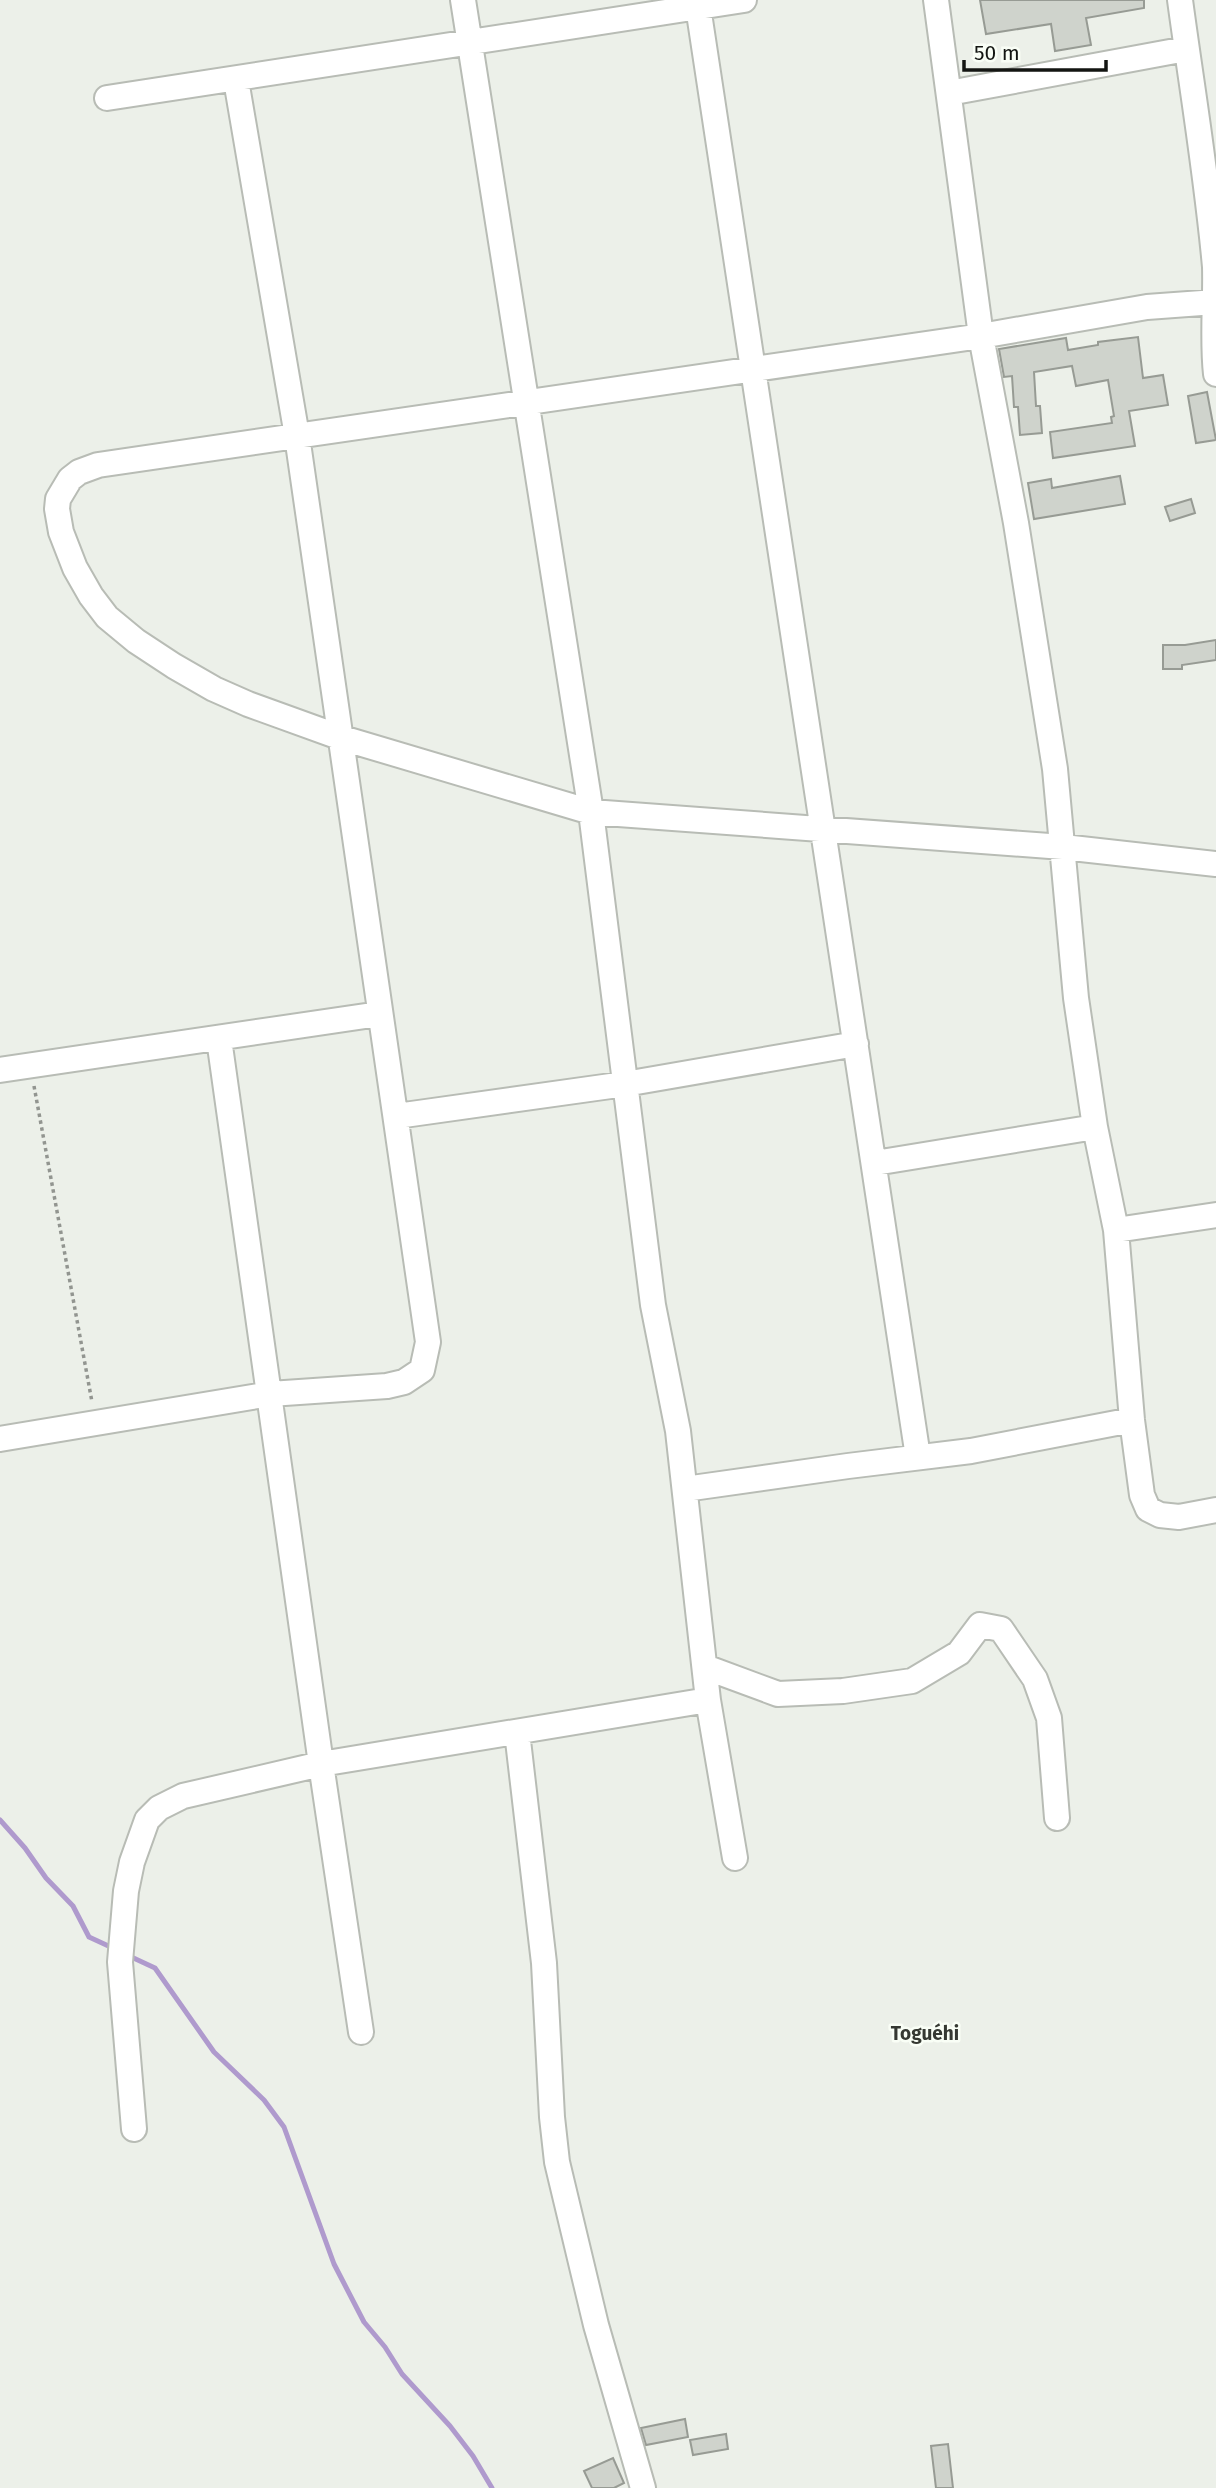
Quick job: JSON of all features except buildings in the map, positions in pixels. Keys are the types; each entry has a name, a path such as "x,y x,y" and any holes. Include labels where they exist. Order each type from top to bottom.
{"street":[{"path":"463,0 591,812 653,1305 678,1431 708,1700 735,1858"},
{"path":"107,98 236,80 698,4 744,0"},
{"path":"936,0 981,336 1016,523 1055,769 1076,998 1095,1127 1116,1230 1132,1420 1142,1495 1148,1509 1160,1515 1179,1517 1216,1510"},
{"path":"1180,0 1206,176 1216,271 1216,374"},
{"path":"698,4 918,1457"},
{"path":"949,93 1186,49"},
{"path":"0,1439 271,1394 387,1386 404,1382 422,1370 428,1342 297,436 236,80"},
{"path":"1215,302 1147,307 981,336 98,465 79,472 62,489 58,499 59,523 65,546 92,597 107,617 136,641 214,689 342,738 591,812 1063,847 1216,864"},
{"path":"0,1070 379,1014"},
{"path":"219,1039 361,2032"},
{"path":"397,1116 625,1084 856,1044"},
{"path":"875,1163 1095,1127"},
{"path":"1116,1230 1216,1215"},
{"path":"685,1489 971,1451 1132,1420"},
{"path":"705,1667 778,1693 843,1691 912,1681 958,1653 980,1625 1001,1629 1035,1679 1049,1718 1057,1818"},
{"path":"134,2129 120,1962 128,1878 147,1820 167,1802 321,1764 708,1700"},
{"path":"517,1732 544,1963 557,2162 596,2325 643,2488"}],"path":[{"path":"31,1066 96,1424"}],"waterway":[{"path":"0,1820 25,1848 46,1878 73,1906 89,1937 115,1949"},
{"path":"127,1955 155,1968 214,2052 264,2100 284,2127 334,2264 364,2322 385,2347 402,2374 450,2426 473,2456 492,2488"}],"district":[{"name":"Toguéhi","path":"925,2033"}]}
